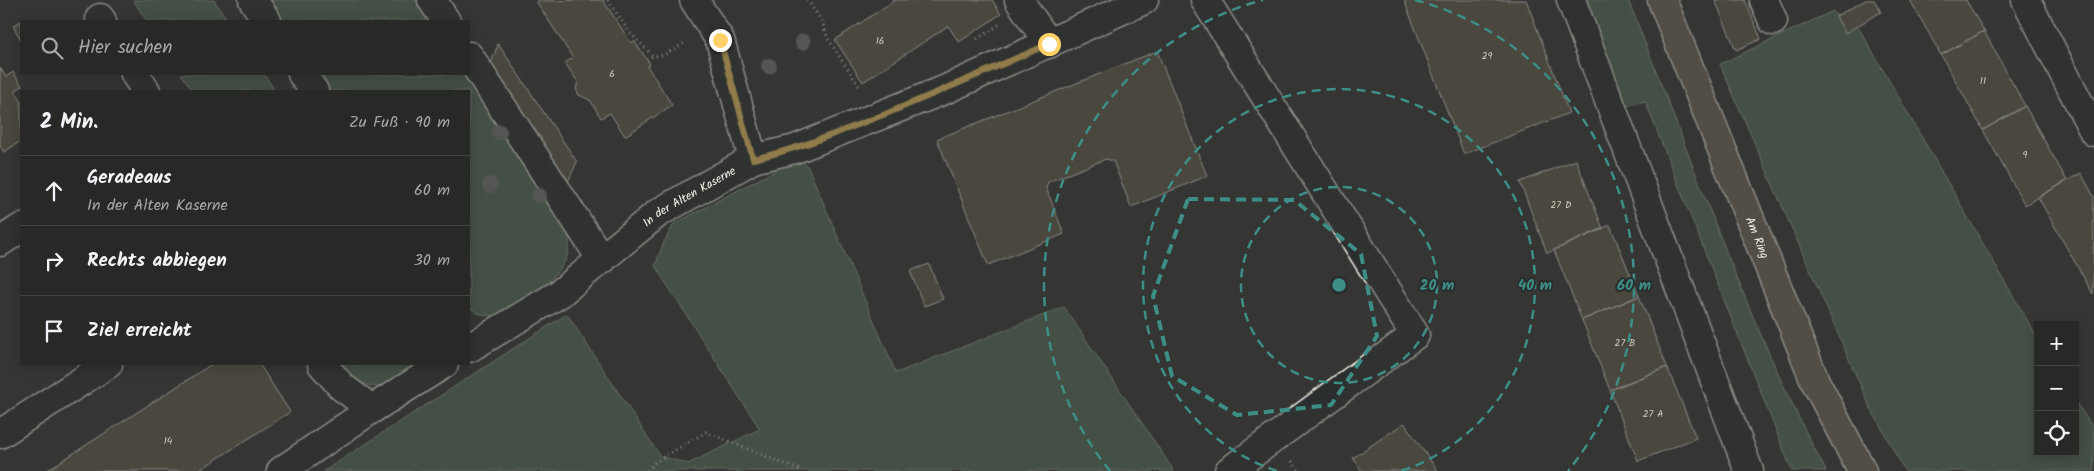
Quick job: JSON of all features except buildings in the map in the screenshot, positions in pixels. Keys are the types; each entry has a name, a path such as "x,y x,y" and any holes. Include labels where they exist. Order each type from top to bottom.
{"main road":[{"name":"Am Ring","path":"1662,0 1815,381 1862,471"}],"street":[{"path":"253,0 266,20"},
{"path":"432,0 445,20"},
{"path":"694,0 720,40 753,159"},
{"name":"In der Alten Kaserne","path":"472,338 559,294 658,213 753,159 795,150 944,90 1144,0"},
{"path":"1205,0 1415,335 1229,471"},
{"path":"1571,0 1749,471"},
{"path":"2026,0 2087,102 2094,132"},
{"path":"1022,4 1049,44"},
{"path":"470,58 602,260"},
{"path":"136,75 145,90"},
{"path":"303,75 313,90"},
{"path":"0,242 20,229"},
{"path":"0,434 106,365"},
{"path":"323,365 342,386 372,409"},
{"path":"281,471 372,409 442,365"}],"path":[{"path":"608,0 630,32 654,56"},
{"path":"807,0 822,21 828,39 861,89 870,85"},
{"path":"973,42 1022,4"},
{"path":"647,60 654,56 664,56 680,44 713,29"},
{"path":"648,471 655,462 706,432 802,471"}],"highlighted area":[{"path":"1188,199 1294,200 1361,254 1377,336 1331,405 1237,415 1172,376 1153,296"}],"green space":[{"path":"133,0 214,0 227,20 146,20"},
{"path":"267,0 421,0 434,20 280,20"},
{"path":"1586,0 1628,0 1745,298 1797,414 1826,471 1792,471 1645,101 1623,107"},
{"path":"1833,11 1836,16 1857,25 2034,332 2034,456 2079,456 2079,407 2094,429 2094,471 1905,471 1870,407 1720,64"},
{"path":"182,75 265,75 274,90 192,90"},
{"path":"316,75 470,75 569,229 568,253 563,264 537,292 506,312 493,316 478,313 470,308 470,90 326,90"},
{"path":"799,158 808,167 896,373 1064,307 1174,471 324,471 567,314 660,456 688,464 760,429 655,266 664,242 674,224"},
{"path":"342,365 425,365 396,384 380,387 364,384 351,376"}],"route":[{"path":"720,40 753,159 795,150 944,90 1049,44"}]}
